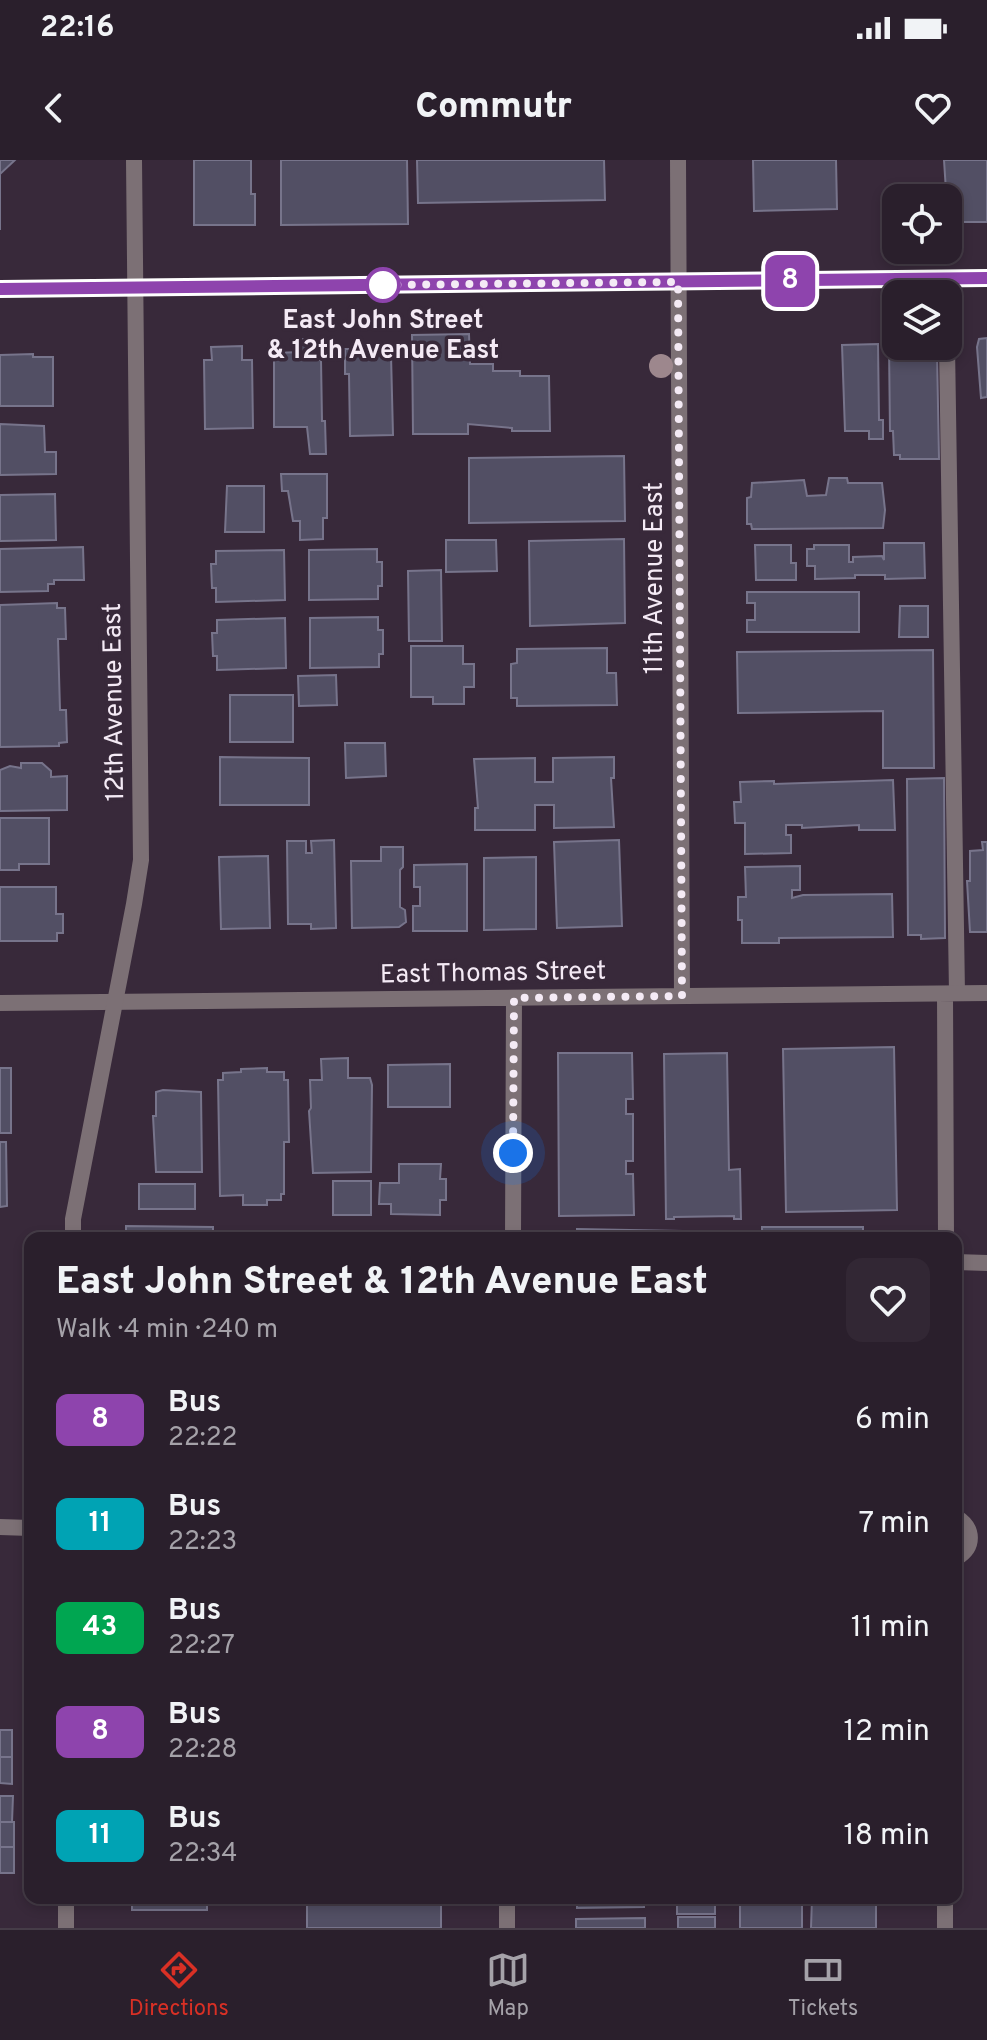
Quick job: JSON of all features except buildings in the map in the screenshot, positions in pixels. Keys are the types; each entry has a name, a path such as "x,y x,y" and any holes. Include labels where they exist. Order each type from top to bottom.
{"street":[{"name":"12th Avenue East","path":"73,1232 141,860 134,160"},
{"name":"11th Avenue East","path":"678,160 682,996"},
{"path":"962,283 987,278"},
{"path":"0,289 678,282 882,285"},
{"path":"946,1232 951,994 947,360"},
{"name":"East Thomas Street","path":"0,1003 987,993"},
{"path":"513,1232 514,998"},
{"path":"962,1262 987,1263"},
{"path":"962,1522 979,1537 962,1552"},
{"path":"0,1527 24,1528"},
{"path":"66,1904 66,1928"},
{"path":"507,1904 507,1928"},
{"path":"945,1904 945,1928"}],"bus line":[{"name":"8","path":"0,289 987,278"}],"place":[{"name":"East John Street & 12th Avenue East","path":"383,285"}],"route":[{"path":"383,285 678,282 682,996 514,998 513,1153"}]}
